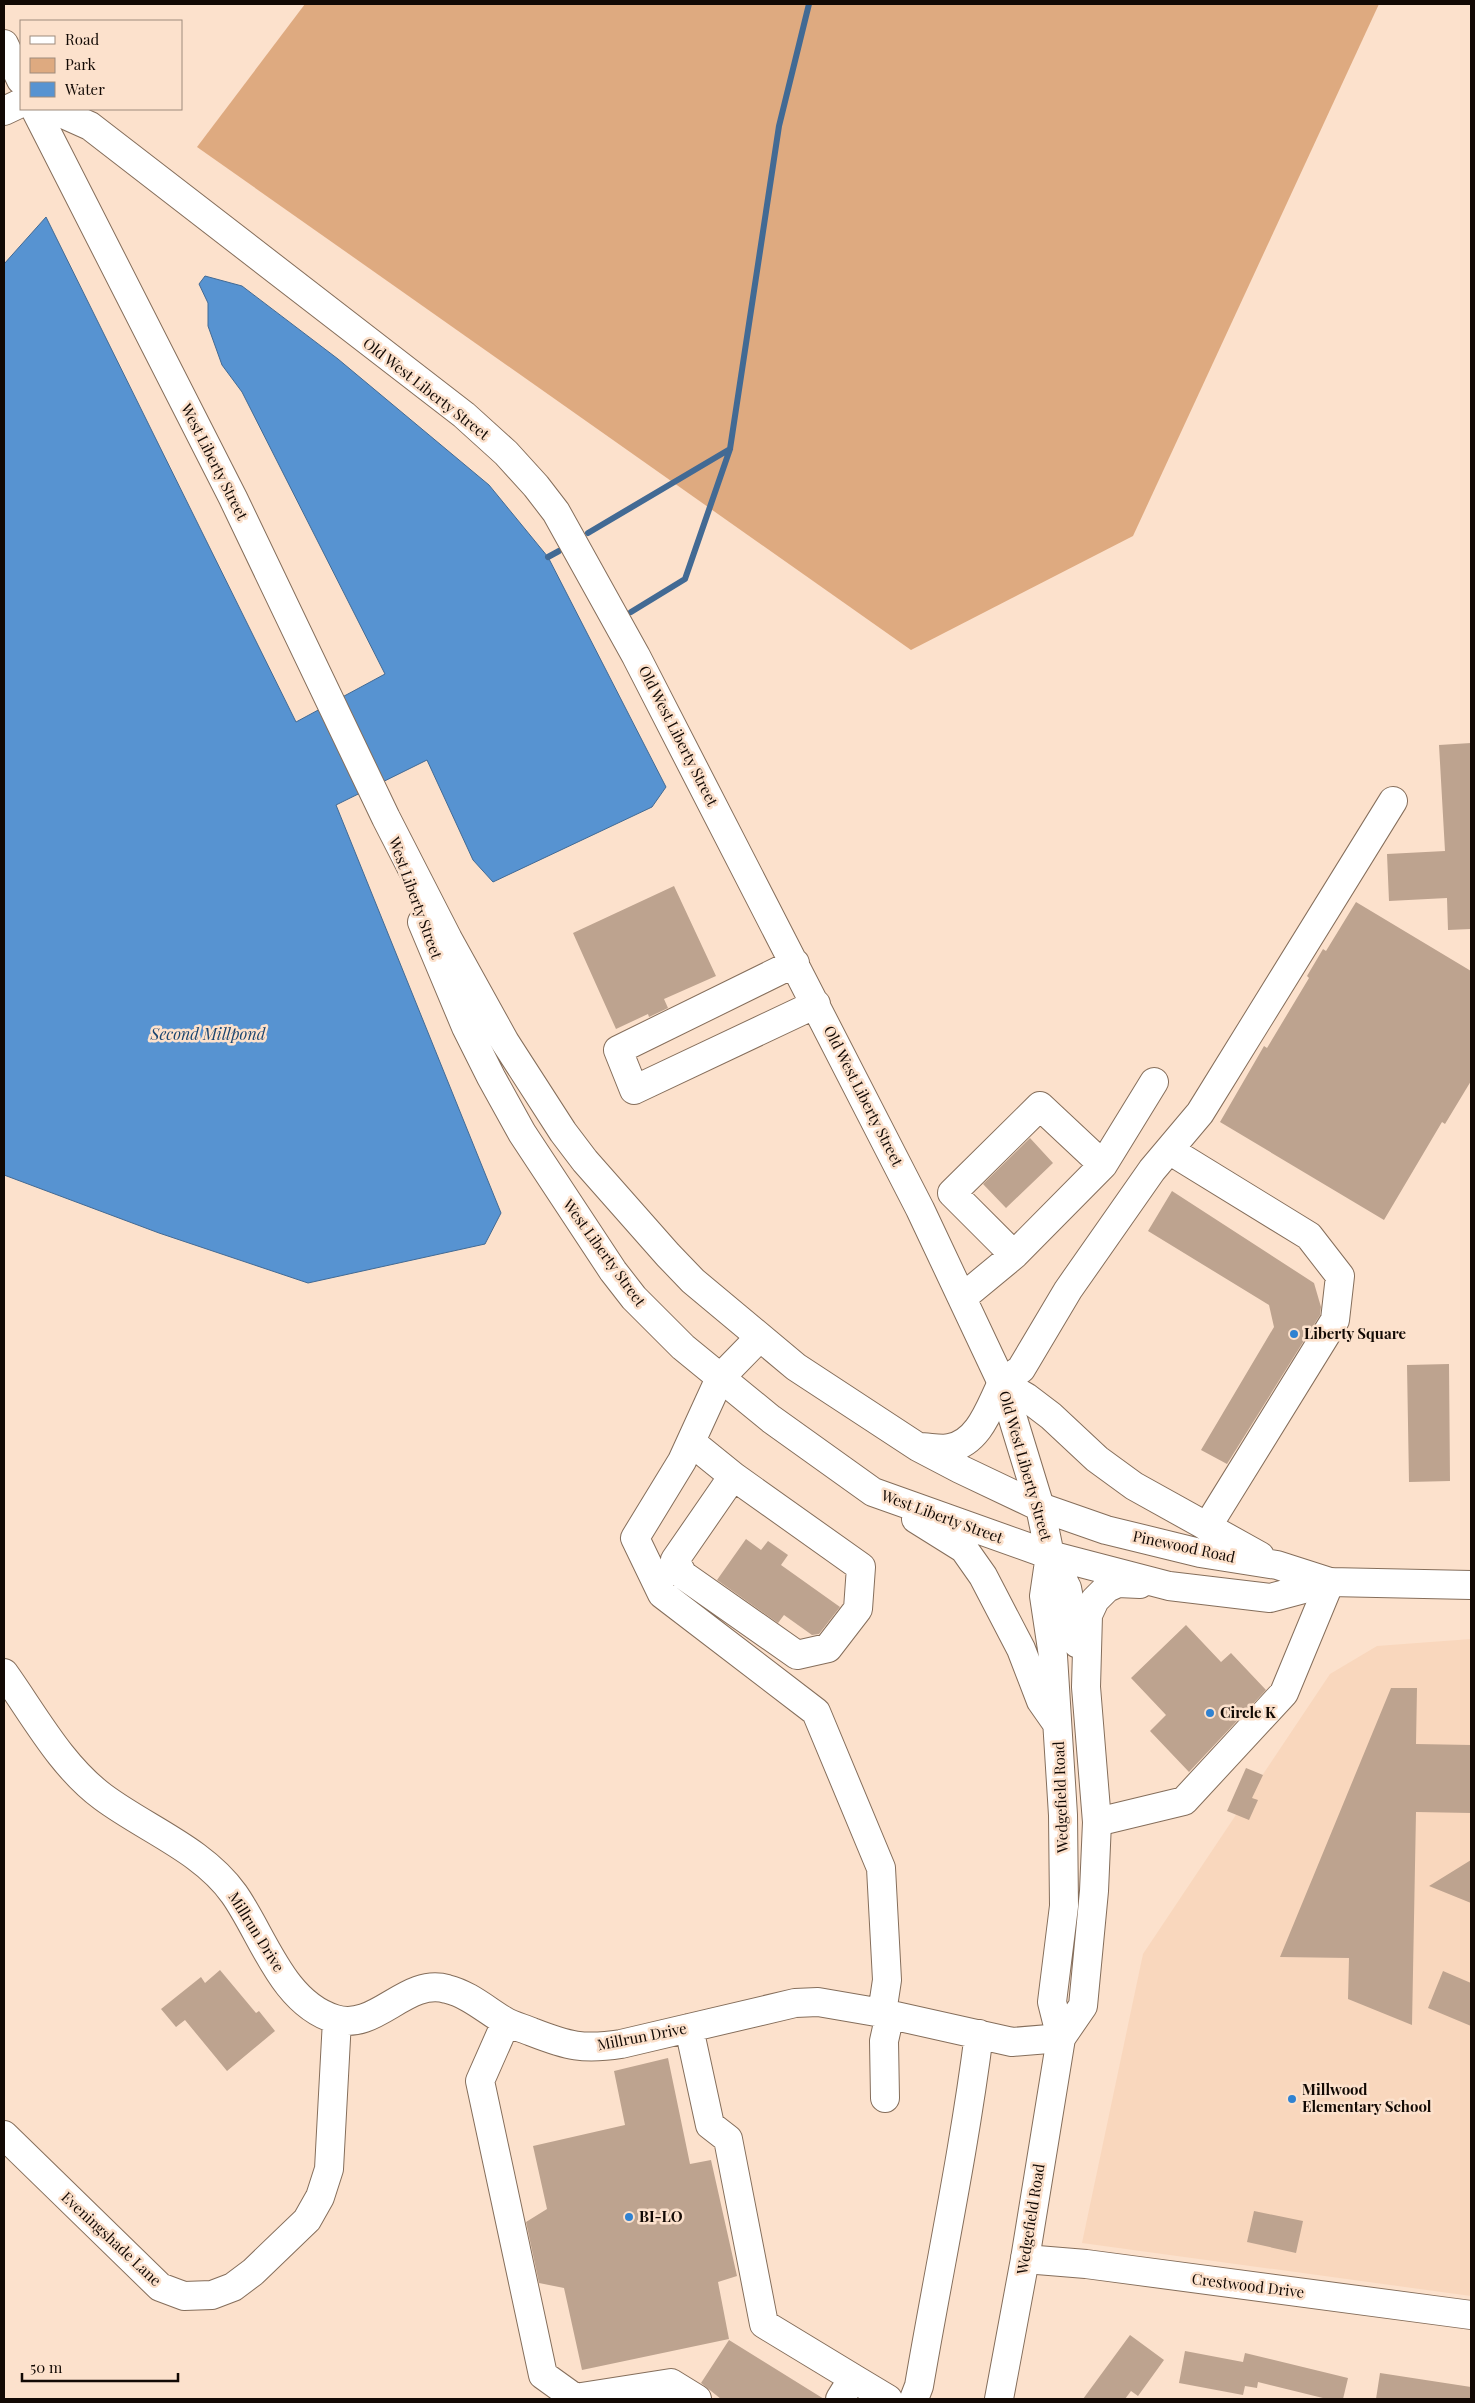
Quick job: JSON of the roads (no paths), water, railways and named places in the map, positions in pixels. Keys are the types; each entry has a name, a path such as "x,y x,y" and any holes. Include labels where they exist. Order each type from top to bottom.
{"main road":[{"path":"4,44 20,78"},
{"path":"4,111 20,103"},
{"name":"West Liberty Street","path":"36,110 233,498 386,818 448,939 505,1042 563,1132 585,1162 668,1255 693,1281 759,1338 796,1367 918,1447 960,1470 1040,1507"},
{"name":"Old West Liberty Street","path":"54,110 90,126 464,415 506,454 536,486 566,530 636,656 920,1209 1002,1383 1040,1507 1050,1555"},
{"path":"918,1447 951,1448 966,1440 983,1424 1002,1383 1021,1369 1068,1290 1152,1170 1200,1113 1393,801"},
{"name":"West Liberty Street","path":"386,818 431,945 466,1027 522,1133 592,1241 634,1298 683,1347 720,1378 771,1419 873,1492 1050,1555"},
{"path":"795,963 618,1050 634,1090 816,1004"},
{"path":"962,1298 1014,1256 1103,1165 1154,1082"},
{"path":"920,1209 952,1193 1040,1106 1103,1165"},
{"path":"1169,1150 1309,1236 1340,1276 1334,1320 1207,1526"},
{"path":"952,1193 1014,1256"},
{"path":"759,1338 720,1378 682,1461 635,1538 662,1594 816,1712 881,1868 887,1980 884,2041 885,2098"},
{"path":"1002,1383 1051,1416 1097,1459 1134,1486 1277,1565"},
{"path":"691,1442 733,1476 861,1567 858,1609 828,1648 796,1655 683,1575 675,1560 733,1476"},
{"path":"873,1492 964,1549 999,1603 1021,1649 1041,1701 1059,1726"},
{"name":"Pinewood Road","path":"1040,1507 1106,1530 1200,1553 1277,1565 1330,1582 1471,1586"},
{"path":"1050,1555 1067,1588 1086,1687"},
{"name":"Pinewood Road","path":"1050,1555 1169,1586 1270,1598 1330,1582"},
{"name":"Wedgefield Road","path":"999,2399 1025,2259 1060,2038 1052,2002 1064,1906 1063,1814 1059,1726 1053,1656 1044,1596 1050,1555"},
{"path":"1097,1822 1184,1801 1284,1693 1330,1582"},
{"path":"1086,1687 1088,1615 1095,1600 1107,1588 1118,1583 1169,1586"},
{"path":"678,1607 697,1585"},
{"path":"758,1668 779,1643"},
{"name":"Millrun Drive","path":"4,1673 65,1759 84,1781 103,1797 216,1872 235,1894 286,1980 301,1998 320,2013 337,2020 354,2020 374,2015 408,1995 426,1989 445,1988 461,1993 506,2022 574,2047 596,2048 796,2003 818,2002 886,2014 1012,2042 1060,2038"},
{"name":"Wedgefield Road","path":"1060,2038 1083,2006 1094,1891 1097,1822 1086,1687"},
{"name":"Eveningshade Lane","path":"4,2134 160,2287 184,2296 212,2295 233,2288 253,2272 307,2220 320,2197 329,2169 337,2020"},
{"path":"506,2022 480,2081 543,2375 575,2398 671,2383 697,2399"},
{"path":"689,2028 710,2125 728,2138 764,2324 846,2389 888,2399"},
{"path":"914,2399 919,2386 974,2076 979,2034"},
{"name":"Crestwood Drive","path":"1025,2259 1086,2264 1471,2314"}],"water":[{"name":"Second Millpond","path":"46,217 296,722 385,674 242,392 222,365 208,326 208,303 199,284 205,276 242,286 338,359 489,485 548,557 666,787 652,807 493,882 473,860 427,760 336,805 501,1213 485,1244 308,1283 159,1233 4,1175 4,264"}],"waterway":[{"path":"631,612 685,579 730,449 779,126 809,4"},
{"path":"588,533 730,449"},
{"path":"548,557 559,551"}],"place":[{"name":"Liberty Square","path":"1294,1334"},
{"name":"Circle K","path":"1210,1713"},
{"name":"Millwood Elementary School","path":"1292,2099"},
{"name":"BI-LO","path":"629,2217"}]}
